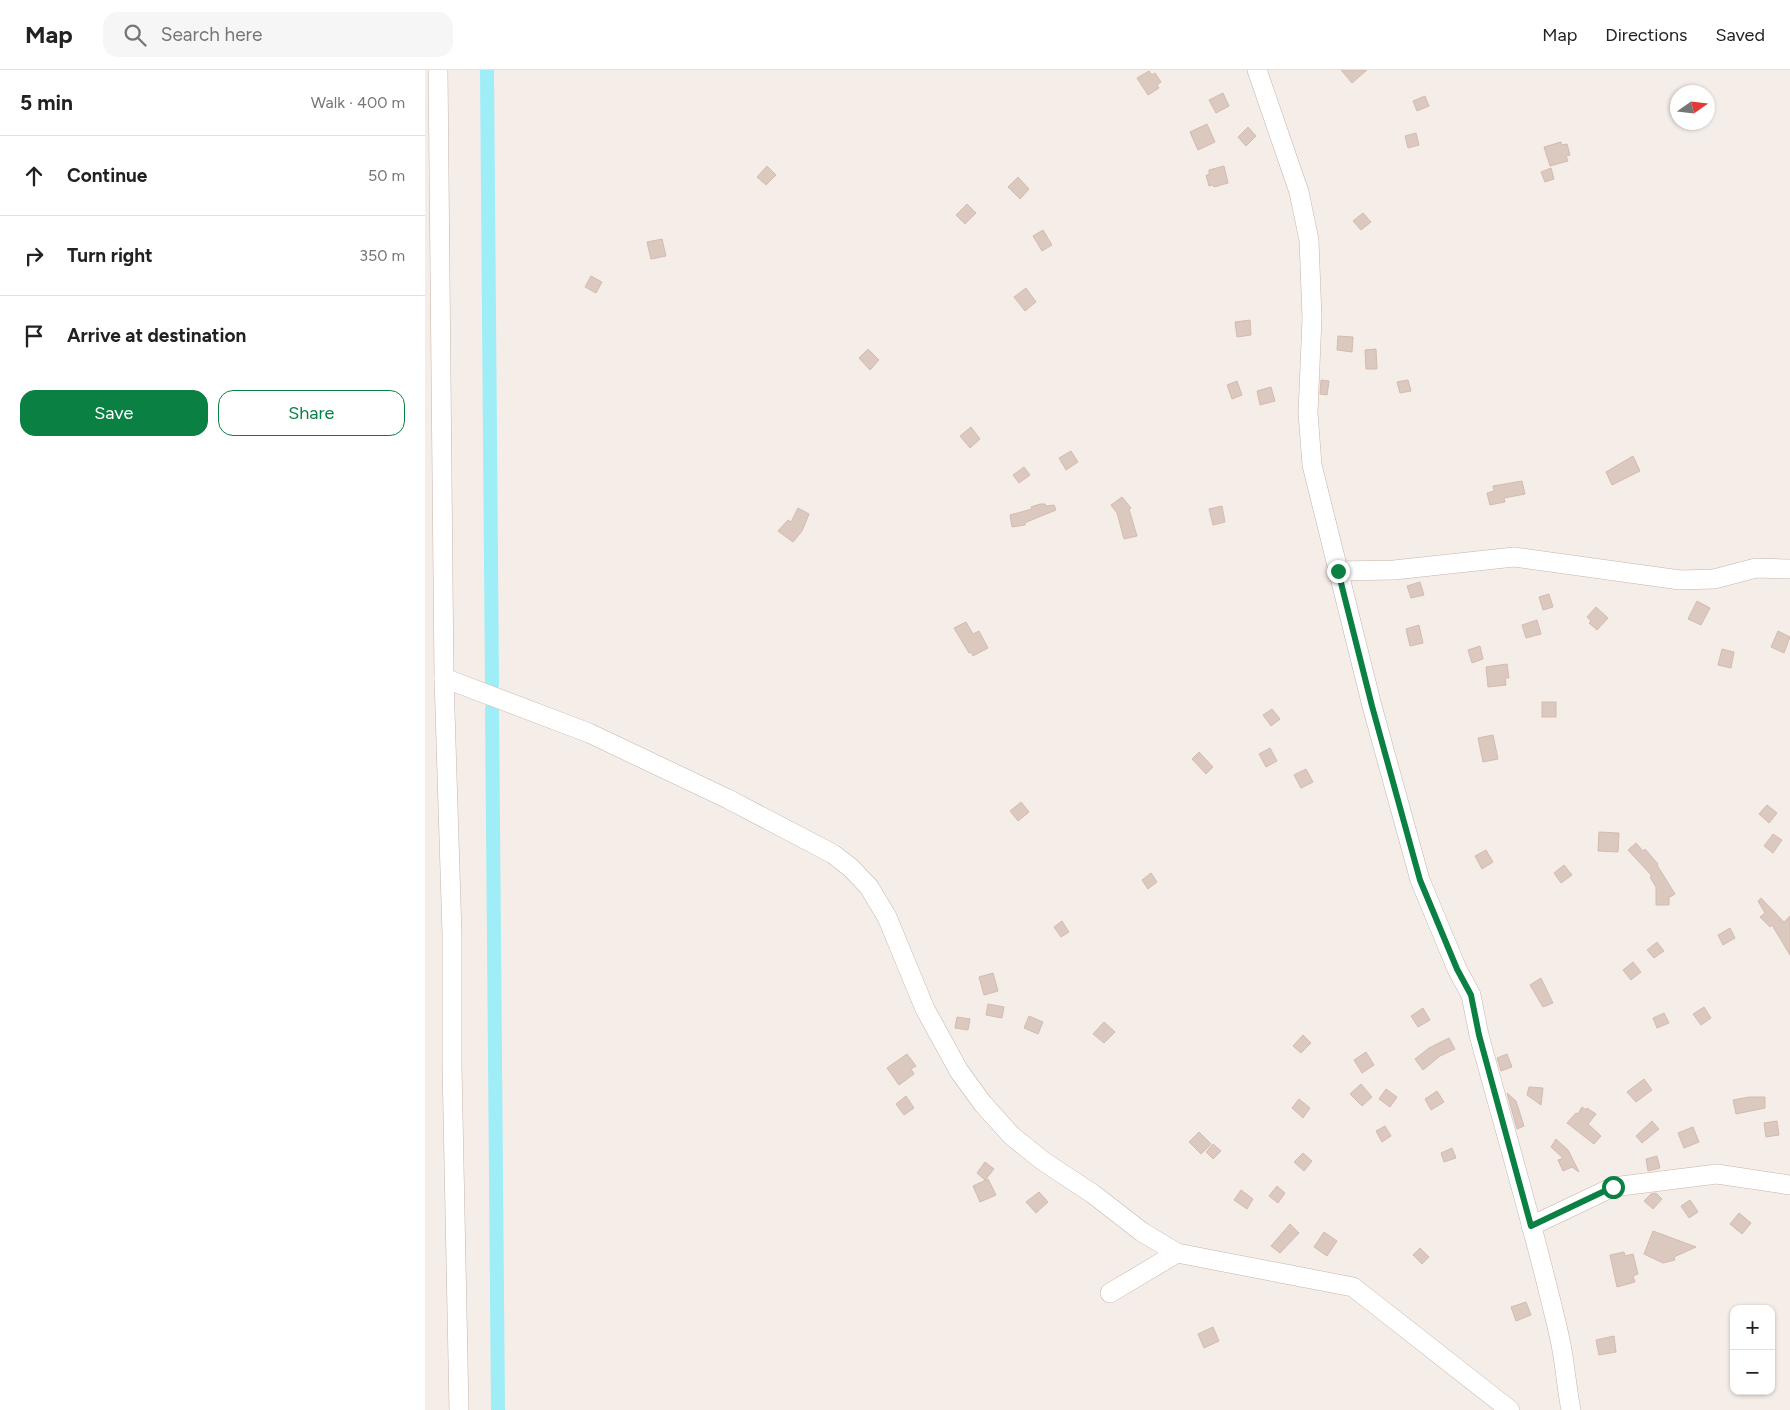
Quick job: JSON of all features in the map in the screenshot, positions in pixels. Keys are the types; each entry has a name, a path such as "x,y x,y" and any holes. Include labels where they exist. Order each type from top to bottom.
{"street":[{"path":"438,70 444,678 452,935 452,1075 459,1410"},
{"path":"1257,70 1299,192 1309,240 1312,318 1307,413 1312,465 1372,706 1420,880 1457,969 1471,995 1479,1035 1560,1338 1565,1384 1571,1410"},
{"path":"1338,571 1394,570 1514,557 1679,580 1714,579 1755,568 1790,569"},
{"path":"444,678 589,733 729,799 833,854 851,868 869,887 887,917 925,1009 959,1071 983,1104 1012,1136 1043,1161 1093,1194 1141,1232 1177,1252 1353,1288 1510,1410"},
{"path":"1531,1226 1613,1187 1717,1174 1790,1185"},
{"path":"1110,1293 1177,1252"}],"building":[{"path":"1341,70 1367,70 1352,83"},
{"path":"1149,71 1152,75 1155,73 1161,82 1157,85 1159,88 1148,95 1137,78"},
{"path":"1223,93 1229,106 1216,113 1209,100"},
{"path":"1425,96 1429,106 1417,111 1413,101"},
{"path":"1207,124 1215,142 1198,150 1190,132"},
{"path":"1248,127 1256,136 1246,146 1238,137"},
{"path":"1416,133 1419,145 1408,148 1405,136"},
{"path":"1561,142 1562,145 1567,144 1570,155 1566,156 1568,161 1550,166 1544,147"},
{"path":"767,166 776,175 766,185 757,177"},
{"path":"1224,166 1228,183 1214,187 1213,185 1209,186 1206,175 1209,175 1209,170"},
{"path":"1551,168 1554,179 1545,182 1541,172"},
{"path":"1018,177 1029,189 1020,199 1008,187"},
{"path":"967,204 976,213 965,224 956,215"},
{"path":"1363,213 1371,222 1361,230 1353,221"},
{"path":"1043,230 1052,245 1042,251 1033,236"},
{"path":"662,239 666,256 651,259 647,242"},
{"path":"591,276 602,282 596,293 585,287"},
{"path":"1026,288 1036,302 1025,311 1014,297"},
{"path":"1250,320 1251,335 1237,337 1235,322"},
{"path":"1338,336 1353,337 1352,352 1337,350"},
{"path":"868,349 879,360 870,370 859,358"},
{"path":"1376,349 1377,369 1366,369 1365,350"},
{"path":"1321,380 1329,381 1327,395 1320,394"},
{"path":"1408,380 1411,391 1400,393 1397,382"},
{"path":"1237,381 1242,395 1232,399 1227,385"},
{"path":"1271,387 1275,401 1260,405 1257,391"},
{"path":"971,427 980,439 970,448 960,436"},
{"path":"1071,451 1078,462 1066,470 1059,458"},
{"path":"1633,456 1640,471 1612,485 1606,472"},
{"path":"1024,467 1030,475 1019,483 1013,475"},
{"path":"1522,481 1525,494 1504,498 1505,502 1490,505 1487,493 1494,491 1493,486"},
{"path":"1122,497 1131,508 1129,509 1137,536 1124,539 1117,513 1111,505"},
{"path":"1045,504 1046,506 1054,505 1056,510 1029,521 1025,525 1012,527 1010,515 1032,509 1031,507"},
{"path":"1222,506 1225,522 1213,525 1209,509"},
{"path":"798,508 809,514 802,531 793,542 778,531 788,520 791,522"},
{"path":"1420,582 1424,595 1411,598 1407,586"},
{"path":"1549,594 1553,607 1543,610 1539,597"},
{"path":"1697,601 1710,608 1701,625 1688,619"},
{"path":"1596,607 1608,618 1597,630 1589,623 1591,621 1587,617"},
{"path":"1537,620 1541,634 1526,638 1522,625"},
{"path":"966,622 973,634 979,631 988,648 973,656 971,652 969,653 954,628"},
{"path":"1419,625 1423,643 1410,646 1406,629"},
{"path":"1778,631 1790,637 1784,653 1771,647"},
{"path":"1480,646 1483,659 1472,663 1468,650"},
{"path":"1722,649 1734,652 1731,668 1718,665"},
{"path":"1507,664 1509,678 1505,678 1506,685 1488,687 1486,667"},
{"path":"1542,702 1556,702 1556,717 1542,717"},
{"path":"1272,709 1280,719 1271,726 1263,715"},
{"path":"1493,735 1498,759 1483,762 1478,738"},
{"path":"1270,748 1277,761 1266,767 1259,754"},
{"path":"1199,752 1213,767 1206,774 1192,759"},
{"path":"1306,769 1313,782 1301,788 1294,775"},
{"path":"1021,802 1029,812 1018,821 1010,811"},
{"path":"1767,805 1777,813 1769,823 1759,814"},
{"path":"1599,832 1619,833 1618,852 1598,851"},
{"path":"1773,834 1782,840 1773,853 1764,846"},
{"path":"1636,843 1643,851 1645,849 1658,864 1675,894 1669,896 1669,905 1656,905 1656,887 1650,877 1652,876 1628,850"},
{"path":"1486,850 1493,862 1482,869 1475,856"},
{"path":"1564,865 1572,875 1561,883 1554,873"},
{"path":"1151,873 1157,882 1148,889 1142,880"},
{"path":"1761,898 1784,922 1790,916 1790,955 1772,925 1770,927 1760,917 1765,913 1758,901"},
{"path":"1062,921 1069,932 1061,937 1054,927"},
{"path":"1730,928 1735,938 1723,945 1718,935"},
{"path":"1657,942 1664,951 1654,958 1647,950"},
{"path":"1633,962 1641,972 1631,980 1623,970"},
{"path":"993,973 998,991 984,995 979,977"},
{"path":"1541,978 1553,1003 1543,1007 1530,985"},
{"path":"988,1004 1004,1007 1002,1018 986,1015"},
{"path":"1704,1007 1711,1018 1701,1025 1693,1014"},
{"path":"1423,1008 1430,1020 1418,1027 1411,1016"},
{"path":"1664,1013 1669,1023 1657,1028 1653,1018"},
{"path":"1029,1016 1043,1022 1038,1034 1024,1028"},
{"path":"957,1017 970,1019 968,1030 955,1028"},
{"path":"1104,1022 1115,1032 1104,1043 1093,1034"},
{"path":"1303,1035 1311,1043 1301,1053 1293,1046"},
{"path":"1449,1038 1455,1049 1440,1056 1423,1070 1415,1059 1429,1048"},
{"path":"1366,1052 1374,1065 1362,1073 1354,1060"},
{"path":"907,1054 916,1066 911,1069 914,1074 899,1085 887,1068"},
{"path":"1507,1054 1512,1067 1501,1071 1497,1058"},
{"path":"1644,1079 1652,1090 1636,1102 1627,1092"},
{"path":"1361,1084 1372,1097 1362,1106 1350,1094"},
{"path":"1529,1087 1543,1088 1541,1105 1527,1095"},
{"path":"1386,1089 1397,1097 1390,1107 1379,1099"},
{"path":"1437,1091 1444,1102 1431,1110 1425,1099"},
{"path":"1507,1093 1516,1101 1524,1126 1517,1129"},
{"path":"906,1096 914,1108 904,1115 896,1104"},
{"path":"1765,1097 1765,1108 1736,1114 1733,1100"},
{"path":"1299,1099 1310,1108 1303,1118 1292,1108"},
{"path":"1582,1107 1596,1114 1588,1124 1601,1136 1594,1144 1567,1123 1576,1113 1578,1114"},
{"path":"1652,1121 1659,1129 1642,1143 1636,1136"},
{"path":"1777,1121 1779,1135 1766,1137 1764,1123"},
{"path":"1385,1126 1391,1136 1382,1142 1376,1131"},
{"path":"1693,1127 1699,1142 1684,1148 1678,1133"},
{"path":"1199,1132 1211,1144 1201,1154 1189,1142"},
{"path":"1556,1139 1568,1150 1579,1172 1572,1167 1563,1171 1558,1160 1563,1158 1551,1147"},
{"path":"1213,1144 1221,1151 1213,1159 1206,1152"},
{"path":"1452,1148 1456,1158 1444,1162 1441,1153"},
{"path":"1303,1153 1312,1161 1304,1171 1294,1162"},
{"path":"1657,1156 1660,1168 1648,1171 1646,1159"},
{"path":"985,1162 994,1169 985,1180 977,1173"},
{"path":"988,1179 996,1195 980,1202 973,1186"},
{"path":"1277,1186 1285,1193 1278,1203 1269,1196"},
{"path":"1241,1190 1253,1199 1247,1209 1234,1200"},
{"path":"1039,1192 1048,1202 1036,1213 1026,1202"},
{"path":"1656,1193 1662,1199 1653,1209 1644,1201 1651,1194"},
{"path":"1690,1200 1698,1212 1689,1218 1681,1206"},
{"path":"1739,1213 1751,1223 1742,1234 1730,1224"},
{"path":"1290,1224 1299,1233 1280,1253 1271,1246"},
{"path":"1653,1231 1696,1247 1674,1257 1675,1260 1663,1263 1644,1254"},
{"path":"1324,1232 1337,1241 1327,1256 1314,1247"},
{"path":"1420,1248 1429,1257 1422,1264 1413,1255"},
{"path":"1624,1252 1625,1256 1633,1254 1638,1274 1633,1276 1635,1282 1617,1287 1610,1255"},
{"path":"1526,1302 1531,1315 1516,1321 1511,1307"},
{"path":"1213,1327 1219,1341 1204,1348 1198,1334"},
{"path":"1614,1336 1616,1352 1599,1355 1596,1340"}],"waterway":[{"path":"487,70 492,684"},
{"path":"492,709 498,1410"}],"route":[{"path":"1338,571 1372,706 1420,880 1457,969 1471,995 1479,1035 1531,1226 1613,1187"}]}
